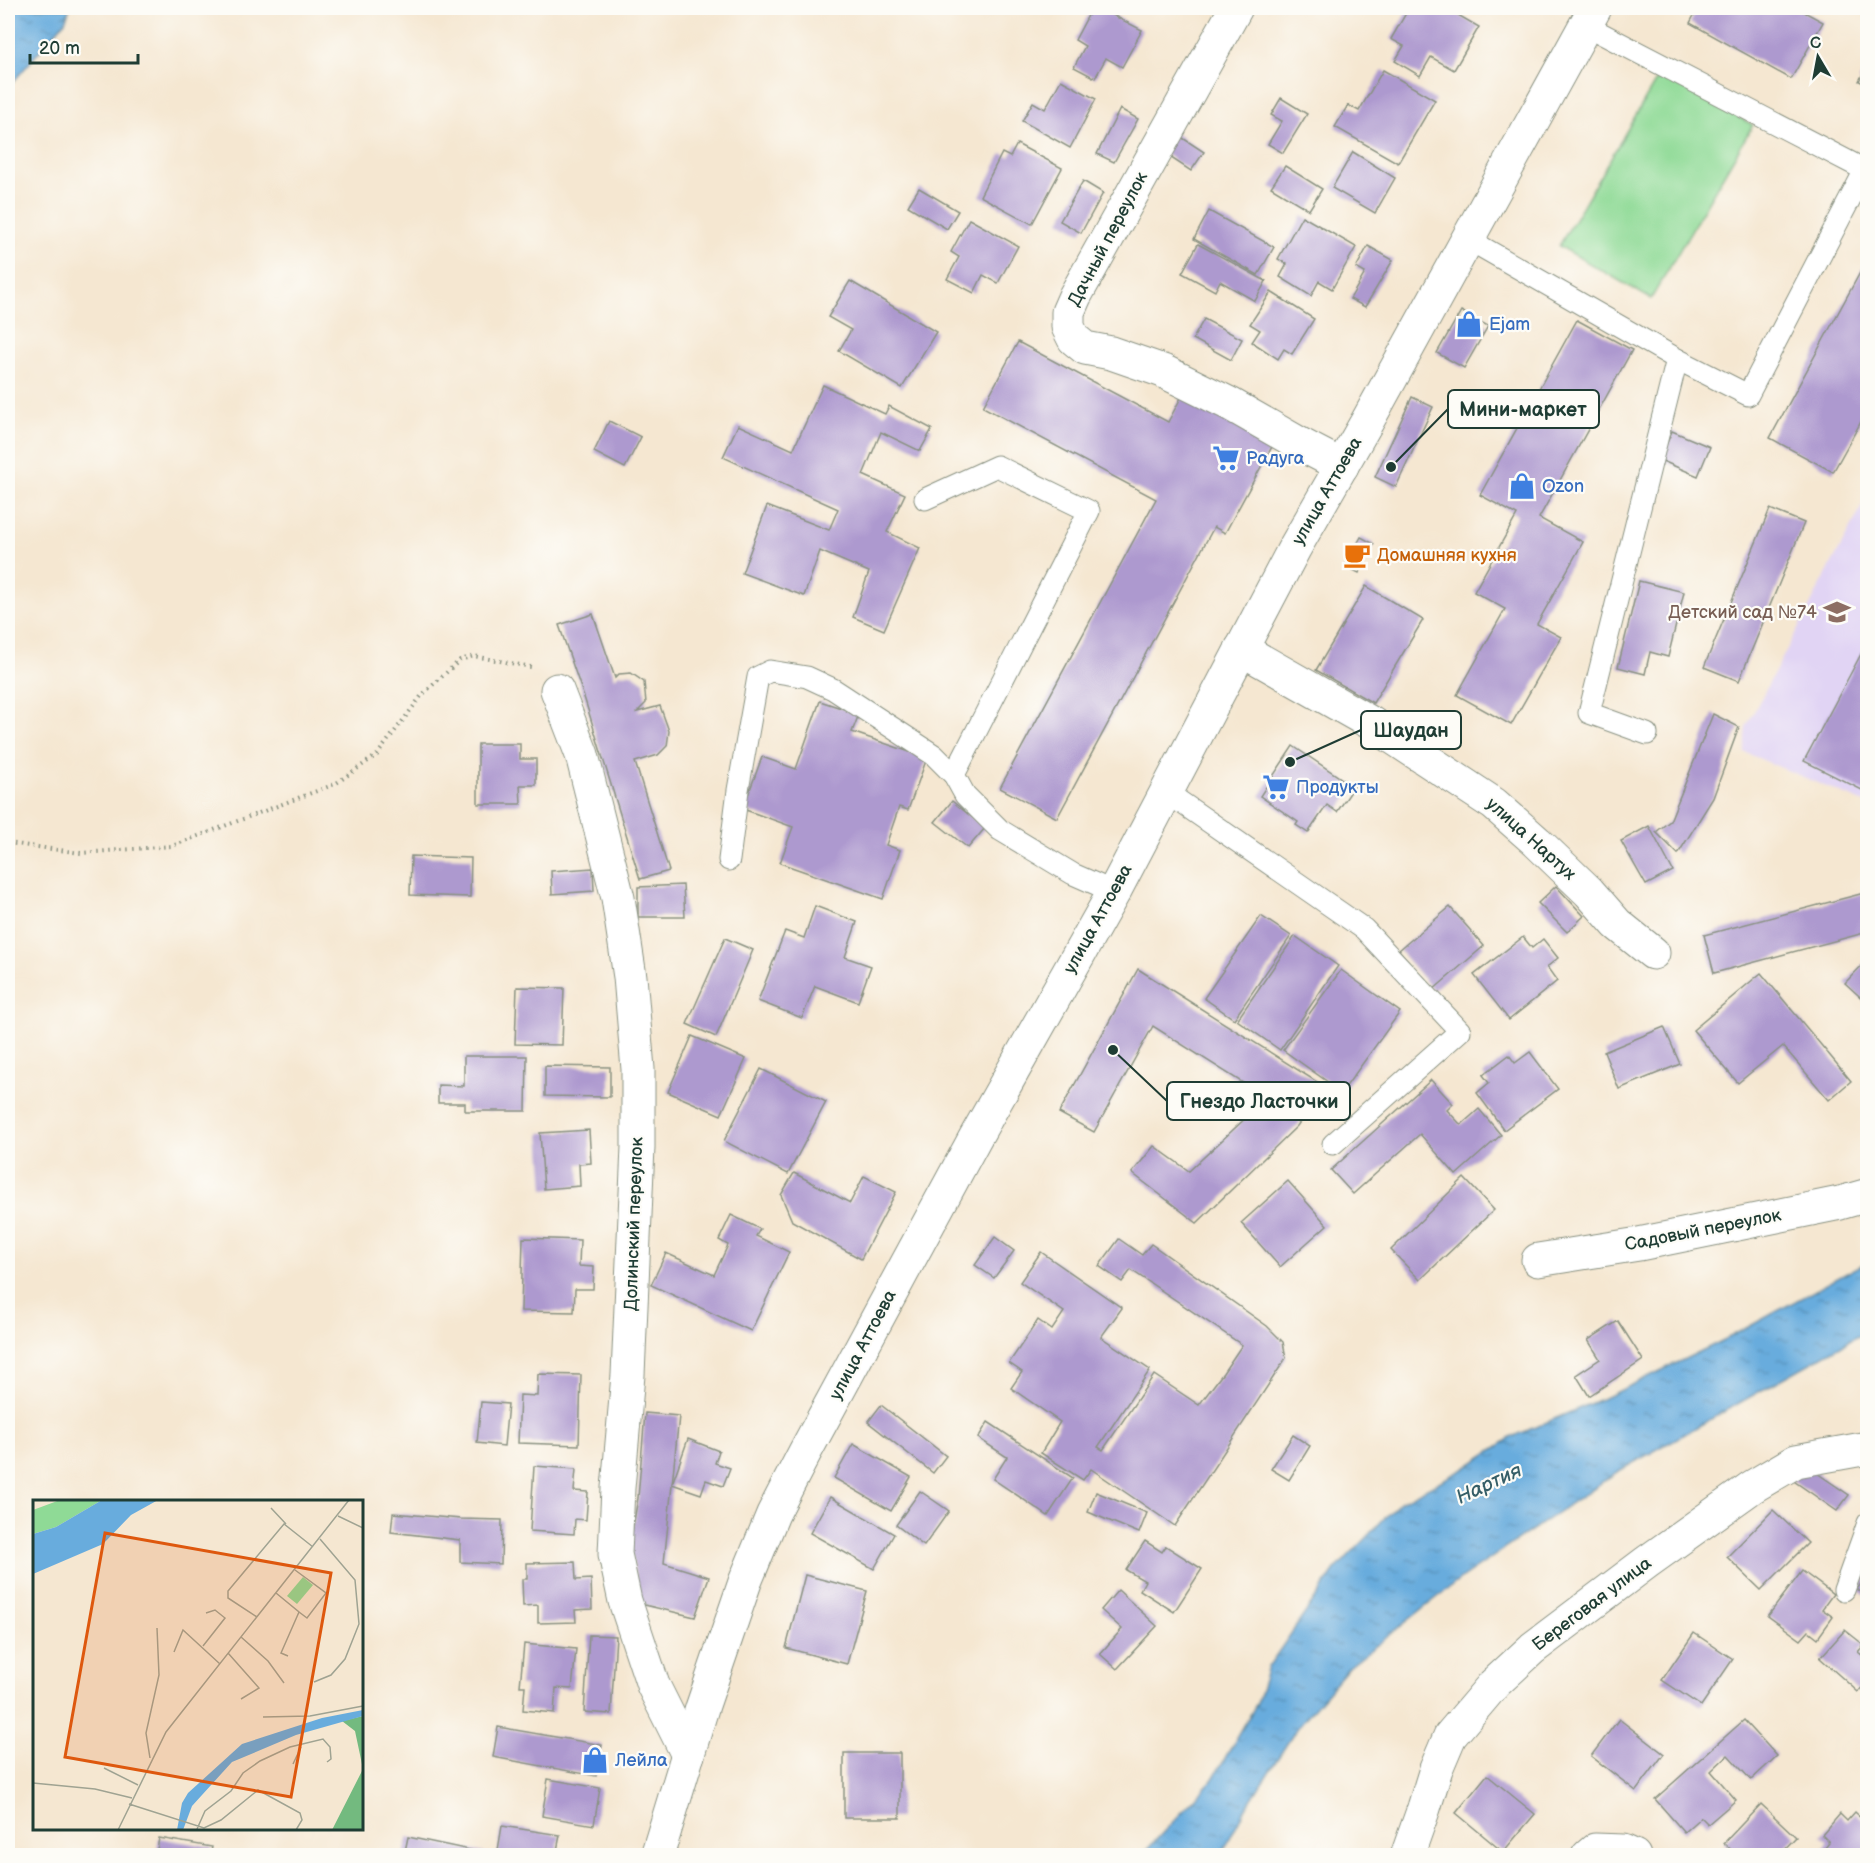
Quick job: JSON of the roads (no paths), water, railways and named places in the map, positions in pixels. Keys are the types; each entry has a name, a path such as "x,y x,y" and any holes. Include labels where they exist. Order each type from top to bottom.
{"street":[{"name":"Дачный переулок","path":"1236,8 1075,296 1068,312 1068,327 1074,339 1085,348 1111,353 1163,371 1230,404 1342,466"},
{"name":"улица Аттоева","path":"657,1856 742,1592 773,1514 903,1269 1114,892 1294,549 1590,16"},
{"name":"улица Нартух","path":"1241,649 1371,723 1494,804 1589,892 1617,924 1653,953"},
{"name":"Долинский переулок","path":"557,690 582,755 618,898 630,977 638,1069 638,1147 628,1375 615,1554 625,1601 653,1685 688,1755"},
{"name":"Садовый переулок","path":"1538,1260 1639,1244 1840,1203 1868,1195"},
{"name":"Береговая улица","path":"1407,1856 1436,1769 1450,1736 1494,1684 1533,1648 1647,1562 1761,1482 1796,1461 1868,1448"},
{"path":"1588,1856 1595,1850 1623,1851 1634,1856"}],"lane":[{"path":"1466,238 1677,359 1748,395 1865,170 1590,16"},
{"path":"1647,734 1589,713 1677,359"},
{"path":"925,499 998,466 1089,511 954,775"},
{"path":"729,860 738,790 758,677 770,671 807,677 833,689 934,755 954,775 965,795 1000,830 1073,874 1114,892"},
{"path":"1166,792 1364,929 1460,1031 1332,1144"},
{"path":"1844,1590 1868,1523"}],"water":[{"path":"8,8 70,8 65,21 8,88"},
{"name":"Нартия","path":"1867,1262 1867,1331 1617,1472 1462,1578 1349,1667 1297,1728 1244,1811 1221,1855 1142,1855 1213,1779 1257,1703 1268,1667 1335,1570 1400,1502 1462,1470 1512,1437 1613,1394 1728,1338"}],"place":[{"name":"Ejam","path":"1469,324"},
{"name":"Радуга","path":"1226,458"},
{"name":"Мини-маркет","path":"1391,467"},
{"name":"Ozon","path":"1522,486"},
{"name":"Домашняя кухня","path":"1357,555"},
{"name":"Детский сад №74","path":"1837,612"},
{"name":"Шаудан","path":"1290,762"},
{"name":"Продукты","path":"1276,787"},
{"name":"Гнездо Ласточки","path":"1113,1050"},
{"name":"Лейла","path":"595,1760"}]}
